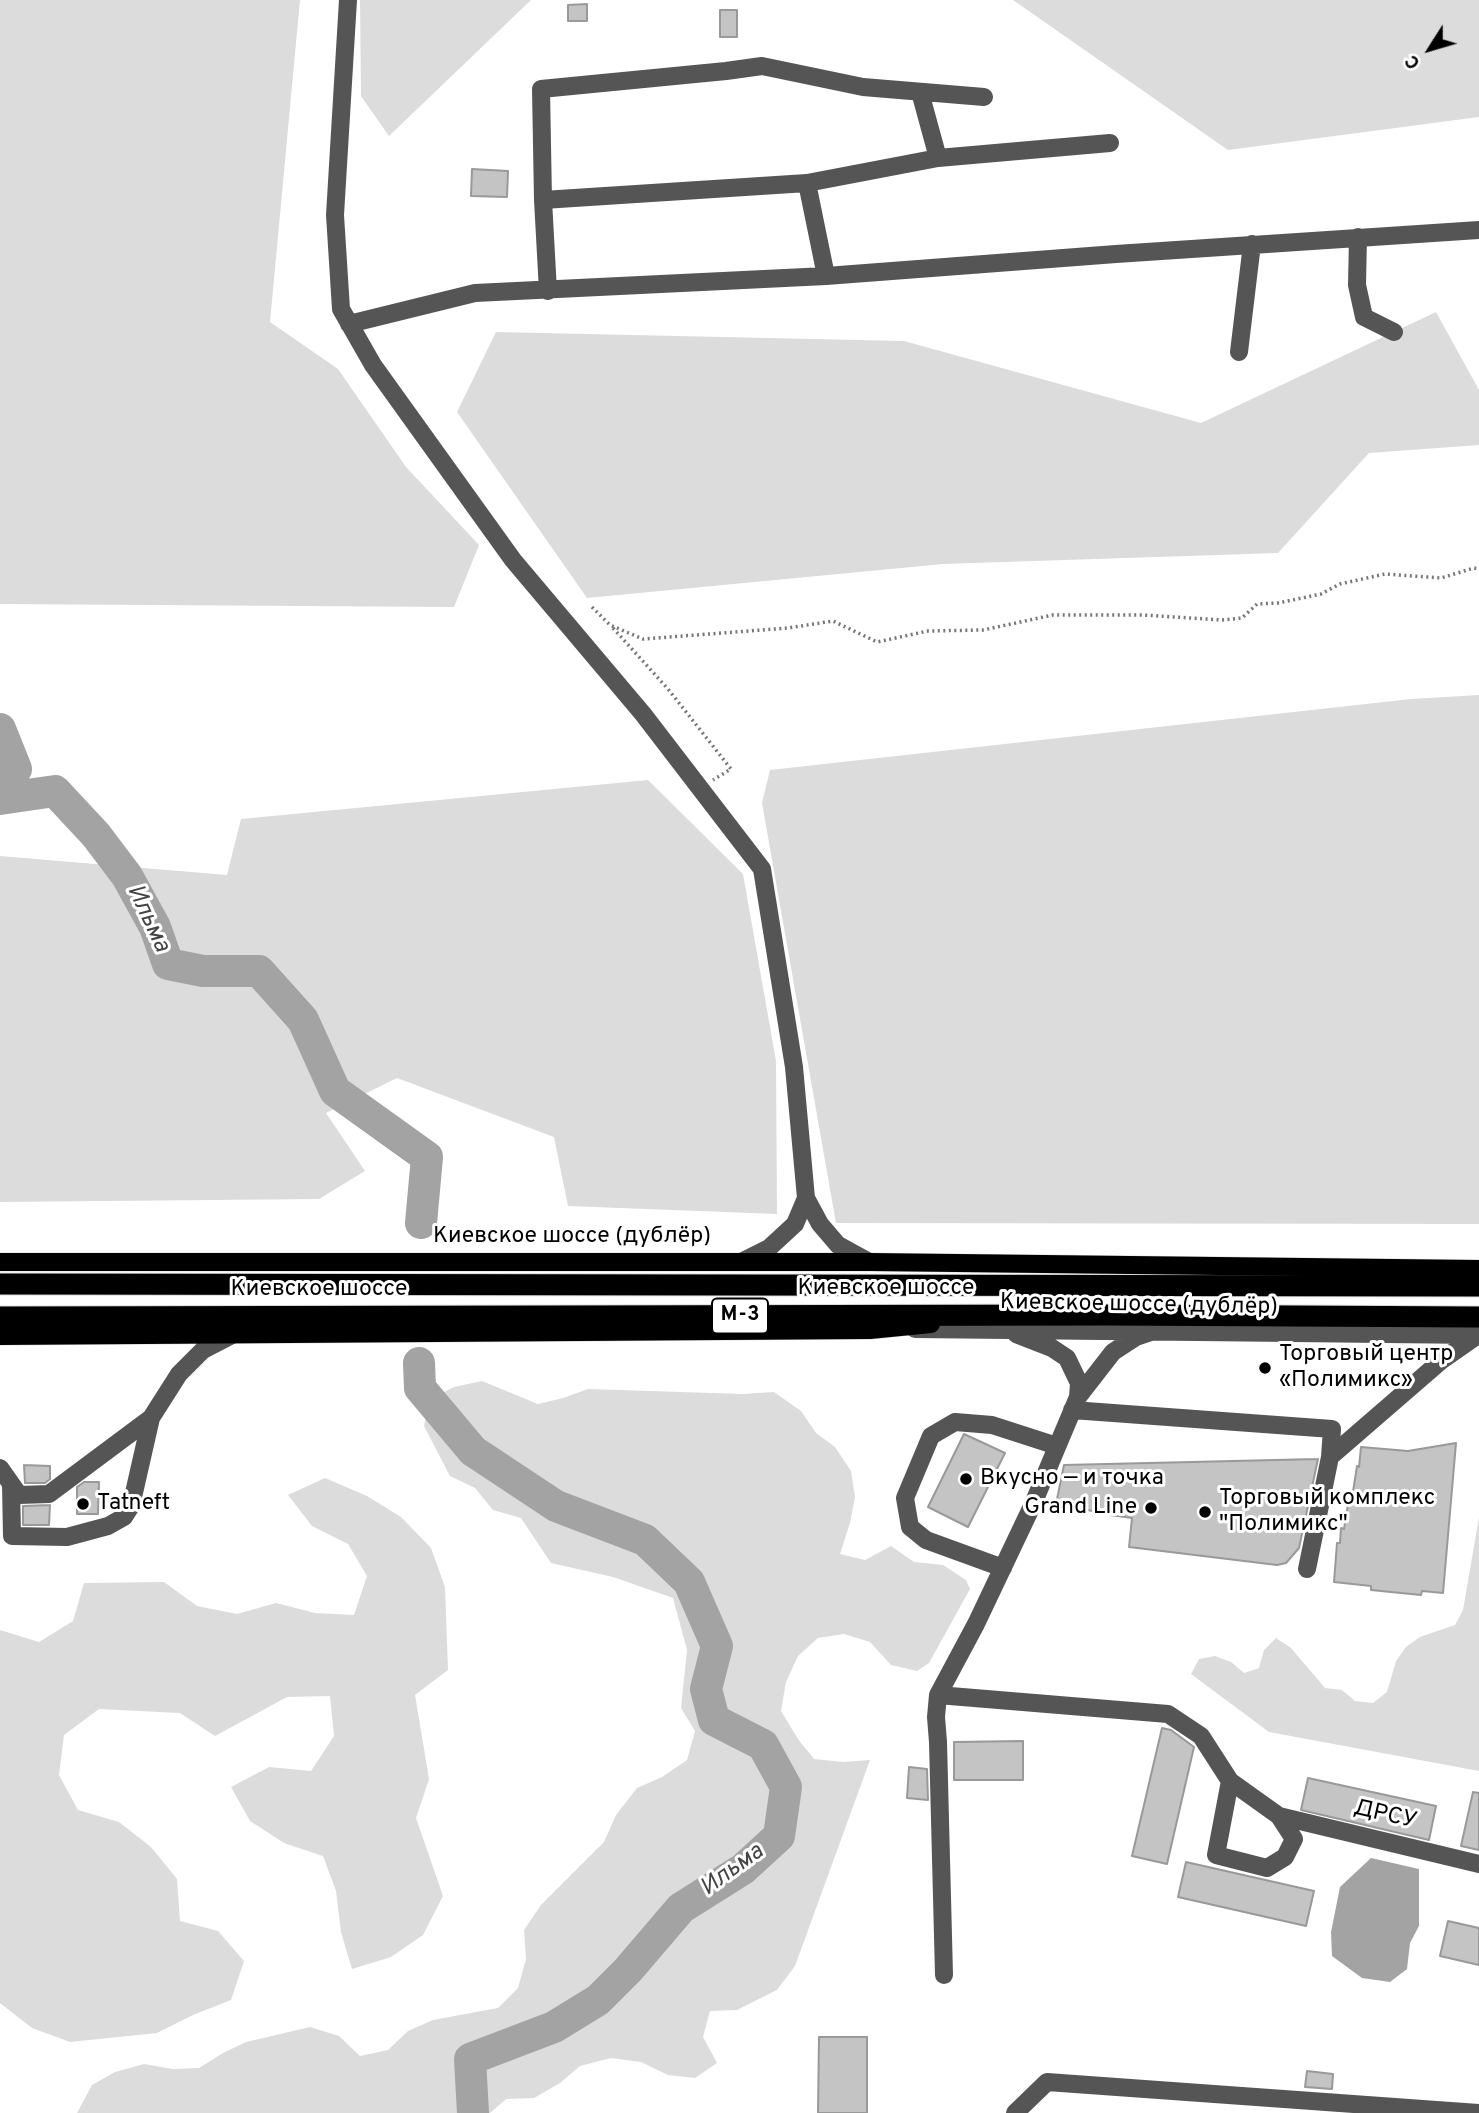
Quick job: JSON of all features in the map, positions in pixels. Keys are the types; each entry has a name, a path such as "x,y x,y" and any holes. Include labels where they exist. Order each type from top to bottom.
{"highway":[{"name":"Киевское шоссе","path":"0,1284 1479,1286"},
{"name":"Киевское шоссе","path":"0,1317 1007,1322 1479,1317"}],"main road":[{"name":"Киевское шоссе (дублёр)","path":"0,1262 869,1262 1479,1269"},
{"path":"0,1336 870,1330 1007,1322"}],"street":[{"path":"348,0 335,215 341,309 373,365 513,560 643,714 761,869 794,1067 806,1198 820,1224 838,1245 869,1262"},
{"path":"548,291 541,89 762,66 863,87 984,97"},
{"path":"920,92 938,158"},
{"path":"543,200 807,183 938,158 1110,143"},
{"path":"807,183 826,276"},
{"path":"349,324 475,293 826,276 1479,230"},
{"path":"1358,237 1357,285 1364,317 1394,332"},
{"path":"1239,352 1252,244"},
{"path":"741,1262 769,1248 795,1224 806,1198"},
{"path":"944,1975 939,1742 936,1717 938,1695 976,1624 1033,1504 1075,1404 1079,1383 1067,1358 1007,1322"},
{"name":"Киевское шоссе (дублёр)","path":"1007,1322 1154,1331 1479,1335"},
{"path":"1075,1404 1113,1352 1136,1337 1154,1331"},
{"path":"0,1468 19,1495 49,1494 150,1419 179,1374 203,1350 234,1334"},
{"path":"1330,1457 1442,1360 1479,1335"},
{"path":"1075,1404 1332,1429 1330,1457 1307,1569"},
{"path":"11,1484 6,1535 67,1537 107,1526 128,1512 150,1419"},
{"path":"1003,1568 926,1540 911,1527 905,1498 931,1436 955,1422 992,1425 1057,1446"},
{"path":"938,1695 1168,1714 1201,1736 1230,1781 1279,1816 1294,1839 1285,1857 1267,1868 1216,1855 1230,1781"},
{"name":"ДРСУ","path":"1279,1816 1479,1864"},
{"path":"1015,2113 1047,2082 1281,2106 1479,2113"}],"path":[{"path":"610,625 643,639 788,628 833,621 877,642 928,631 982,630 1053,615 1143,615 1222,620 1242,618 1257,604 1279,603 1321,594 1340,584 1385,574 1441,578 1474,568 1479,569"},
{"path":"592,607 667,689 732,769 700,788"}],"shaded area":[{"path":"0,0 300,0 270,322 338,369 406,467 479,545 454,607 0,604"},
{"path":"360,0 531,0 389,136 361,96"},
{"path":"1013,0 1479,0 1479,117 1228,150"},
{"path":"1436,312 1479,390 1479,445 1369,453 1278,553 943,564 587,598 457,412 496,332 904,341 1201,423"},
{"path":"1479,695 1479,1224 836,1223 762,803 770,770 1411,699"},
{"path":"648,780 743,874 776,1061 777,1214 568,1206 554,1137 397,1078 326,1113 365,1171 319,1199 0,1202 0,856 227,875 241,819"},
{"path":"482,1381 538,1404 588,1389 743,1394 774,1392 801,1411 816,1433 835,1447 851,1471 855,1497 840,1554 865,1560 891,1546 914,1562 943,1565 966,1580 970,1589 929,1663 917,1671 891,1665 870,1642 844,1634 818,1638 798,1656 786,1682 781,1711 814,1759 843,1762 870,1760 795,1966 777,1990 737,2010 710,2011 703,2037 717,2063 695,2078 668,2075 641,2062 611,2058 580,2066 560,2083 534,2098 506,2099 490,2113 77,2113 92,2085 115,2072 144,2064 173,2069 199,2068 246,2042 310,2027 339,2036 360,2056 388,2050 408,2031 433,2020 498,2008 518,1988 526,1959 524,1930 541,1905 604,1842 616,1815 637,1788 662,1777 687,1760 695,1731 681,1708 687,1650 673,1598 613,1577 551,1563 521,1518 493,1510 475,1488 450,1476 424,1426 430,1399 454,1387"},
{"path":"325,1478 367,1496 401,1517 431,1548 445,1587 448,1670 415,1695 429,1779 416,1818 443,1896 423,1935 391,1957 352,1969 341,1932 336,1891 323,1856 284,1843 250,1821 231,1787 269,1767 311,1771 334,1736 330,1696 287,1697 215,1736 180,1713 99,1709 64,1735 59,1775 78,1810 119,1822 151,1847 177,1879 180,1921 218,1931 244,1961 231,2000 157,2033 70,2042 32,2028 0,2003 0,1630 39,1642 73,1621 84,1583 164,1582 197,1606 237,1614 276,1603 315,1613 354,1615 367,1576 348,1544 312,1526 288,1495"},
{"path":"1479,1517 1479,1771 1269,1732 1191,1674 1199,1659 1215,1656 1231,1662 1244,1673 1259,1668 1264,1650 1276,1638 1291,1648 1325,1688 1342,1690 1355,1701 1373,1703 1387,1692 1396,1661 1406,1647 1420,1637 1455,1625 1463,1610"},
{"path":"1371,1858 1419,1869 1419,1926 1410,1943 1407,1969 1390,1982 1362,1978 1332,1956 1331,1932 1340,1887"}],"building":[{"path":"587,4 587,21 568,21 568,5"},
{"path":"720,10 737,10 737,37 720,37"},
{"path":"472,169 508,171 507,197 471,196"},
{"path":"964,1434 1005,1453 968,1527 928,1507"},
{"path":"1456,1443 1443,1593 1422,1591 1421,1595 1371,1590 1371,1586 1334,1582 1337,1543 1340,1543 1341,1528 1344,1529 1349,1498 1352,1498 1361,1447 1408,1451"},
{"name":"Торговый комплекс \"Полимикс\"","path":"1318,1459 1299,1548 1286,1563 1277,1565 1129,1547 1132,1518 1056,1504 1064,1465"},
{"path":"24,1465 50,1466 50,1479 45,1483 25,1483"},
{"path":"84,1482 99,1482 98,1514 77,1514 77,1487"},
{"path":"50,1505 49,1525 23,1525 23,1506"},
{"path":"1162,1728 1171,1730 1194,1747 1167,1864 1132,1856"},
{"path":"1023,1741 1023,1780 954,1780 954,1742"},
{"path":"909,1767 927,1769 928,1800 907,1798"},
{"path":"1308,1778 1436,1806 1429,1840 1301,1810"},
{"path":"1473,1792 1479,1793 1479,1850 1461,1846"},
{"path":"1186,1862 1314,1891 1306,1926 1178,1897"},
{"path":"1448,1921 1479,1928 1479,1965 1440,1956"},
{"path":"819,2037 867,2037 867,2113 818,2113"},
{"path":"1307,2071 1333,2074 1332,2089 1305,2087"}],"waterway":[{"name":"Ильма","path":"0,729 16,769 0,793"},
{"name":"Ильма","path":"0,799 55,791 96,835 127,876 155,927 168,964 203,971 259,971 303,1020 335,1091 427,1157 421,1223"},
{"name":"Ильма","path":"419,1363 420,1388 473,1451 556,1506 645,1540 689,1582 717,1646 706,1689 714,1720 763,1745 786,1787 779,1836 743,1869 681,1908 628,1970 598,2000 554,2027 470,2059 473,2113"}],"place":[{"name":"Торговый центр «Полимикс»","path":"1265,1368"},
{"name":"Вкусно — и точка","path":"966,1479"},
{"name":"Tatneft","path":"83,1504"},
{"name":"Grand Line","path":"1151,1508"},
{"name":"Торговый комплекс \"Полимикс\"","path":"1205,1512"}]}
